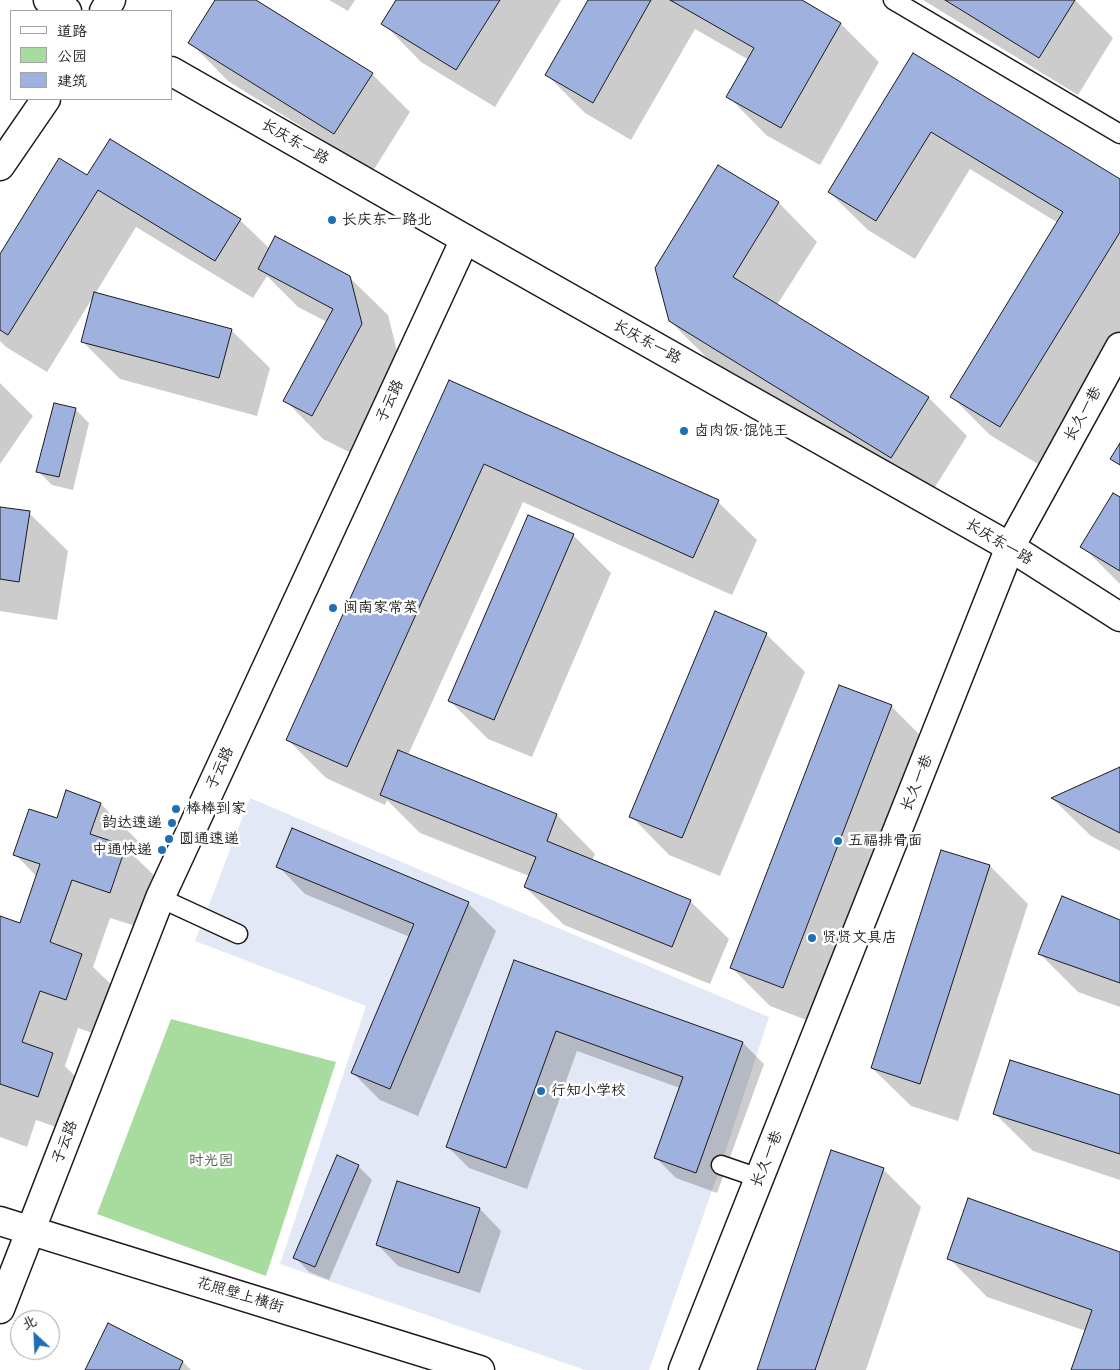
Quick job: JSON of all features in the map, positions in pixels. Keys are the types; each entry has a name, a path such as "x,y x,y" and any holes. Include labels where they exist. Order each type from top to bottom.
{"street":[{"path":"48,0 65,10"},
{"name":"长庆东一路","path":"172,72 1010,547 1120,617"},
{"path":"0,166 45,100"},
{"name":"子云路","path":"0,1309 160,898 465,239"},
{"name":"长久一巷","path":"683,1370 1010,547 1120,347"},
{"name":"花照壁上横街","path":"0,1221 480,1370"}],"lane":[{"path":"893,0 1120,134"},
{"path":"160,898 238,934"},
{"path":"720,1165 759,1178"}],"shaded area":[{"name":"行知小学校","path":"250,798 769,1017 721,1165 649,1370 585,1370 280,1264 366,1006 195,941"}],"green space":[{"name":"时光园","path":"171,1019 336,1062 266,1276 97,1214"}],"building":[{"path":"215,0 256,0 373,73 334,134 188,43"},
{"path":"396,0 500,0 456,70 381,24"},
{"path":"588,0 651,0 593,103 545,75"},
{"path":"670,0 802,0 841,23 781,128 726,97 754,48"},
{"path":"945,0 1075,0 1039,58"},
{"path":"913,53 1120,179 1120,232 1000,427 950,397 1063,212 931,132 876,221 828,192"},
{"path":"110,139 241,219 215,261 98,190 8,335 0,330 0,254 59,158 87,175"},
{"path":"718,165 779,202 733,277 929,397 891,458 669,321 655,268"},
{"path":"275,236 350,276 362,324 312,416 283,401 333,309 258,269"},
{"path":"94,292 232,329 219,378 81,342"},
{"path":"449,380 719,500 693,558 484,464 347,767 286,740"},
{"path":"54,403 76,408 59,477 36,472"},
{"path":"1120,443 1120,465 1110,459"},
{"path":"1113,493 1120,497 1120,571 1080,547"},
{"path":"0,507 30,511 19,582 0,579"},
{"path":"528,515 574,534 494,720 448,701"},
{"path":"715,611 767,633 682,838 629,817"},
{"path":"839,685 892,705 783,988 730,968"},
{"path":"398,750 557,814 547,841 691,900 672,947 524,887 536,857 380,795"},
{"path":"1120,767 1120,833 1051,798"},
{"path":"66,790 101,803 90,834 126,846 110,893 72,880 50,942 82,954 66,1000 40,991 22,1042 53,1053 38,1097 0,1084 0,916 20,923 40,864 13,855 29,809 57,818"},
{"path":"292,828 469,902 390,1089 351,1073 414,924 276,867"},
{"path":"941,850 990,865 920,1084 871,1068"},
{"path":"1062,896 1120,920 1120,983 1038,954"},
{"path":"514,960 743,1042 696,1173 654,1158 683,1077 556,1031 506,1168 446,1147"},
{"path":"1010,1060 1120,1095 1120,1154 993,1114"},
{"path":"831,1150 884,1168 815,1370 757,1370"},
{"path":"337,1155 359,1165 315,1267 293,1258"},
{"path":"397,1181 480,1208 459,1273 376,1245"},
{"path":"968,1198 1120,1252 1120,1370 1071,1370 1092,1310 947,1259"},
{"path":"108,1323 183,1361 179,1370 85,1370"}],"place":[{"name":"长庆东一路北","path":"332,220"},
{"name":"卤肉饭·馄饨王","path":"684,431"},
{"name":"闽南家常菜","path":"333,608"},
{"name":"棒棒到家","path":"176,809"},
{"name":"韵达速递","path":"172,823"},
{"name":"圆通速递","path":"169,839"},
{"name":"五福排骨面","path":"838,841"},
{"name":"中通快递","path":"162,850"},
{"name":"贤贤文具店","path":"812,938"},
{"name":"行知小学校","path":"541,1091"}]}
